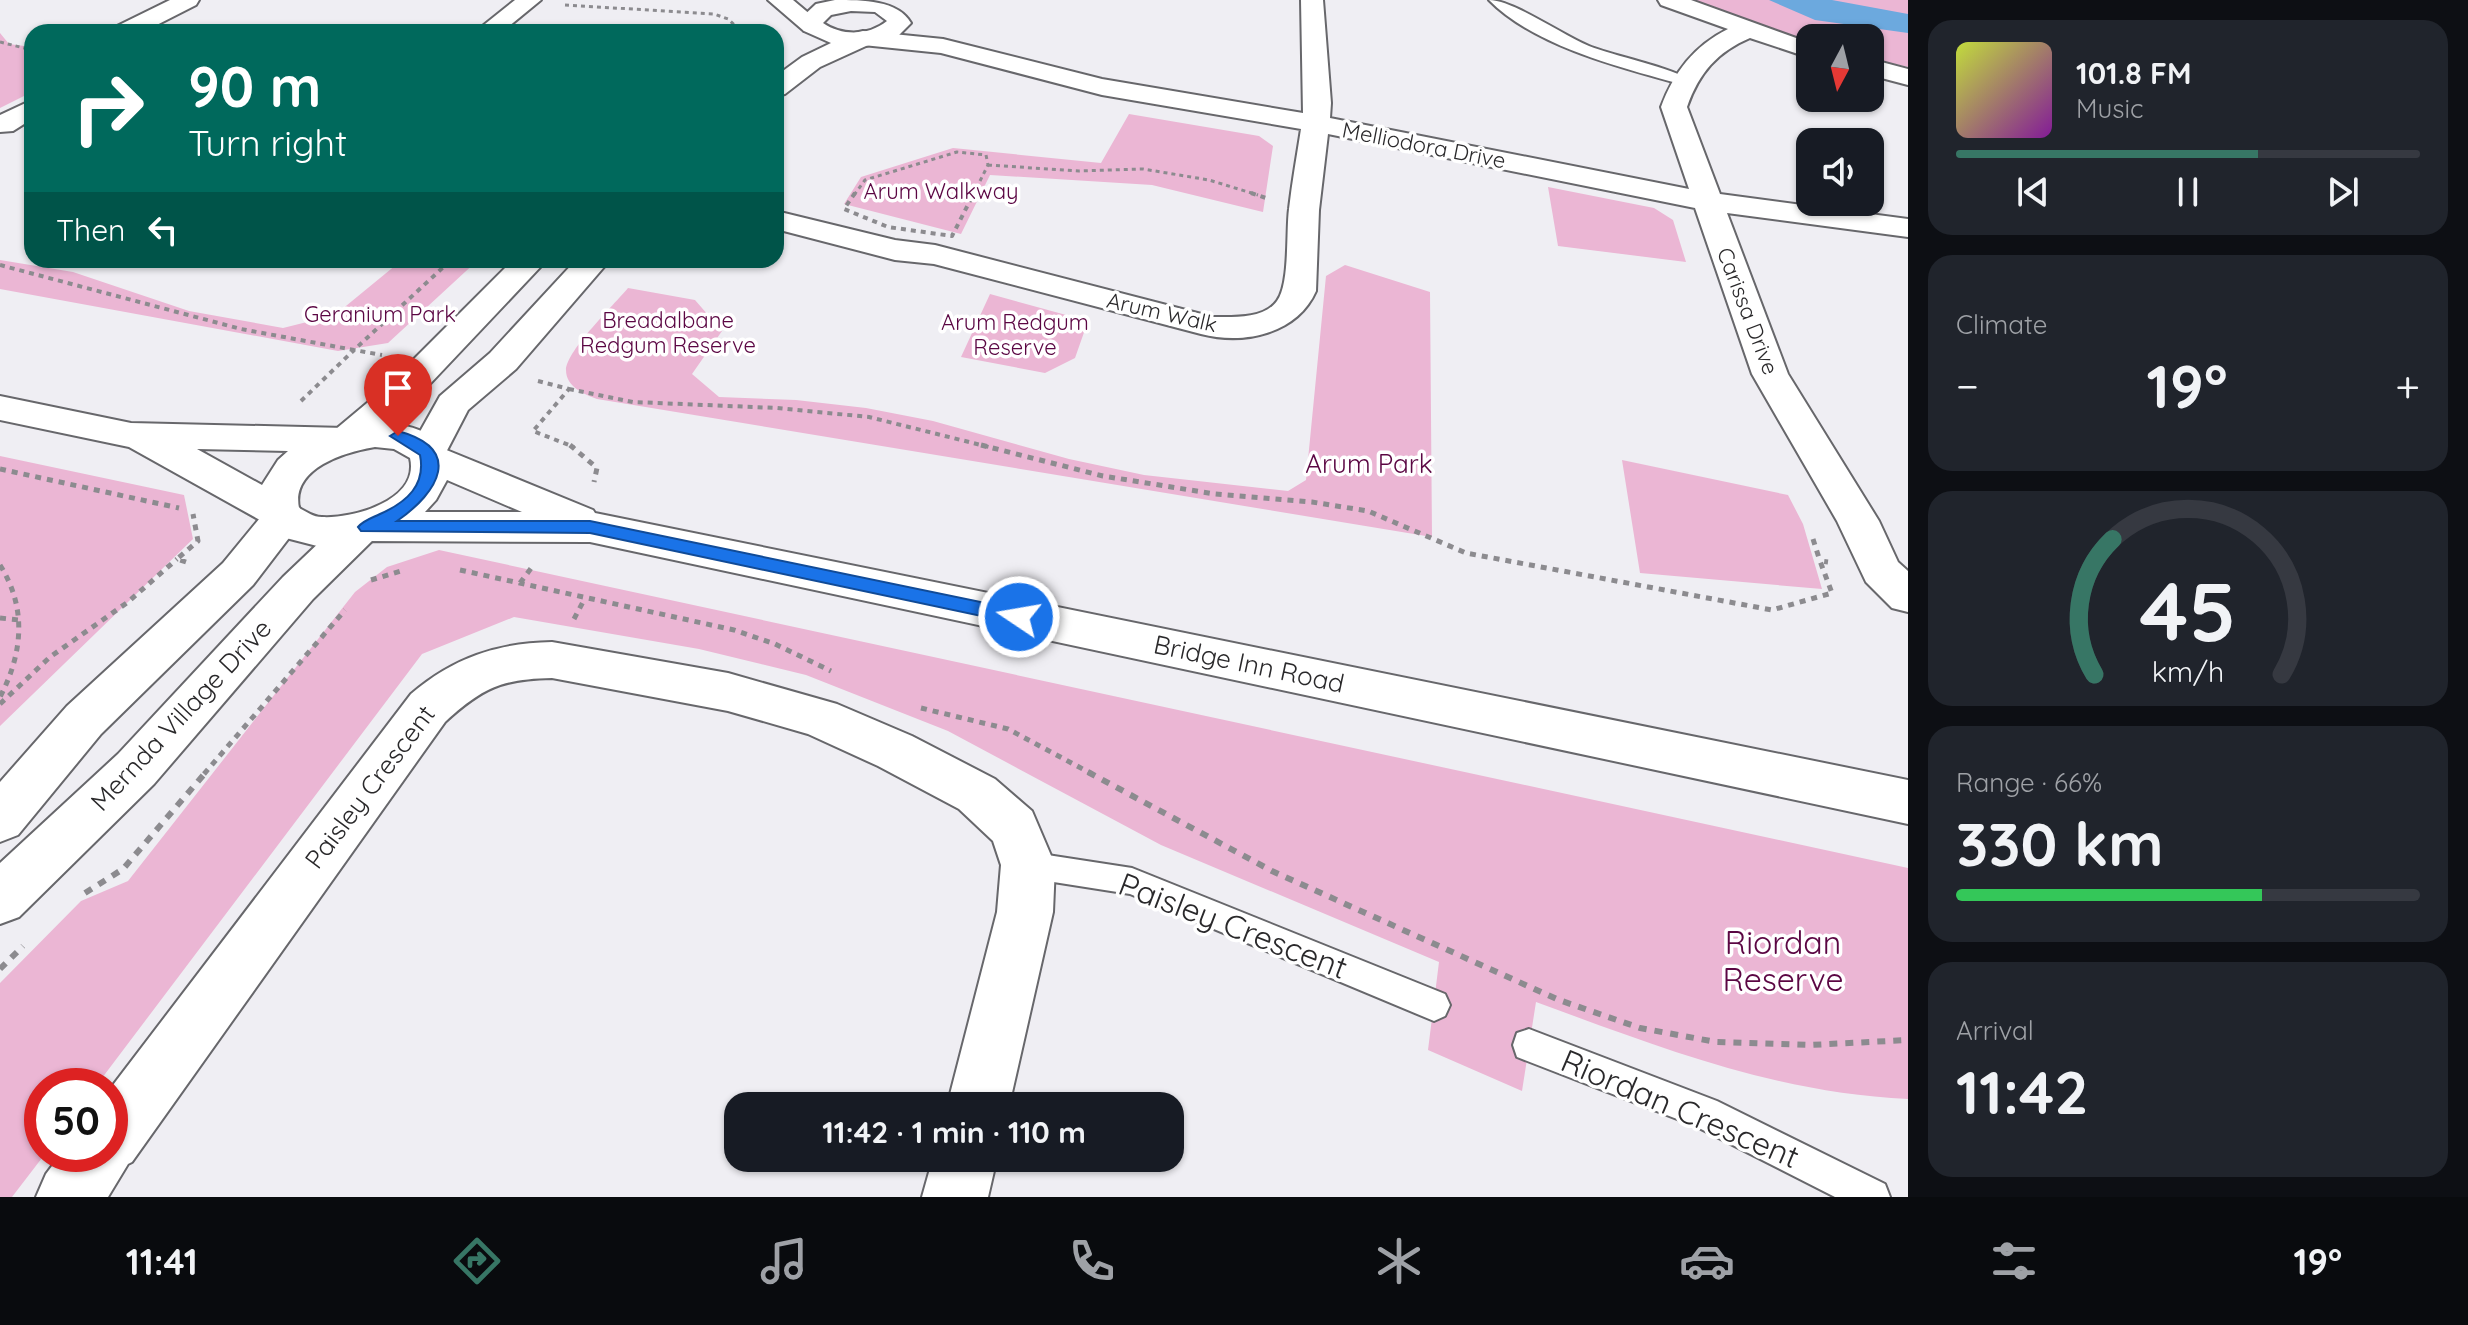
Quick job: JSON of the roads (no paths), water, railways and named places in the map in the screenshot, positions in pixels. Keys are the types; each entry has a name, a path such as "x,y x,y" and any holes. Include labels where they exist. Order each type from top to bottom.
{"street":[{"path":"140,24 188,0"},
{"path":"779,0 812,26"},
{"path":"815,0 859,2"},
{"name":"Arum Walk","path":"784,222 895,250 935,255 1213,327 1253,326 1271,321 1296,302 1318,86 1312,0"},
{"path":"1669,0 1796,46"},
{"path":"498,24 528,2"},
{"path":"812,26 811,20 816,14 859,2"},
{"name":"Melliodora Drive","path":"859,2 882,6 901,14 943,46"},
{"path":"784,82 811,62 862,38 887,33 901,14"},
{"path":"790,48 812,26"},
{"name":"Melliodora Drive","path":"812,26 831,36 943,46 1102,87 1315,123 1705,201 1908,228"},
{"path":"1682,80 1713,47 1747,30"},
{"path":"1884,71 1908,77"},
{"name":"Carissa Drive","path":"1682,80 1674,107 1705,201 1770,374 1858,521 1881,571 1908,596"},
{"path":"2,125 24,113"},
{"path":"2,125 24,130"},
{"path":"283,516 277,502 279,487 289,473 303,459 347,439 398,396 523,268"},
{"path":"131,435 174,453 297,526 315,531 363,528 390,517 411,503 425,488 431,472 429,456 453,404 503,361 587,268"},
{"path":"0,408 131,435 347,439 398,436 416,442 429,456"},
{"name":"Bridge Inn Road","path":"429,456 571,515 590,527"},
{"path":"0,819 84,720 238,574 283,516"},
{"name":"Bridge Inn Road","path":"363,528 590,527 1908,802"},
{"name":"Mernda Village Drive","path":"0,899 136,769 298,588 363,528"},
{"name":"Paisley Crescent","path":"128,1116 428,708 457,680 490,667 523,660 552,660 728,692 820,718 895,751 977,794 1014,827 1028,865 1025,912 981,1092"},
{"path":"69,1197 87,1172"},
{"path":"955,1197 961,1172"}],"lane":[{"path":"1495,0 1524,20 1594,55 1682,80"},
{"name":"Paisley Crescent","path":"1028,865 1132,881 1434,1005"},
{"name":"Riordan Crescent","path":"1529,1045 1705,1113 1872,1197"}],"water":[{"path":"1769,0 1832,0 1908,14 1908,33 1884,30 1884,24 1815,20"}],"park label":[{"name":"Arum Walkway","path":"941,191"},
{"name":"Geranium Park","path":"380,314"},
{"name":"Breadalbane Redgum Reserve","path":"668,332"},
{"name":"Arum Redgum Reserve","path":"1015,334"},
{"name":"Arum Park","path":"1369,464"},
{"name":"Riordan Reserve","path":"1783,962"}]}
